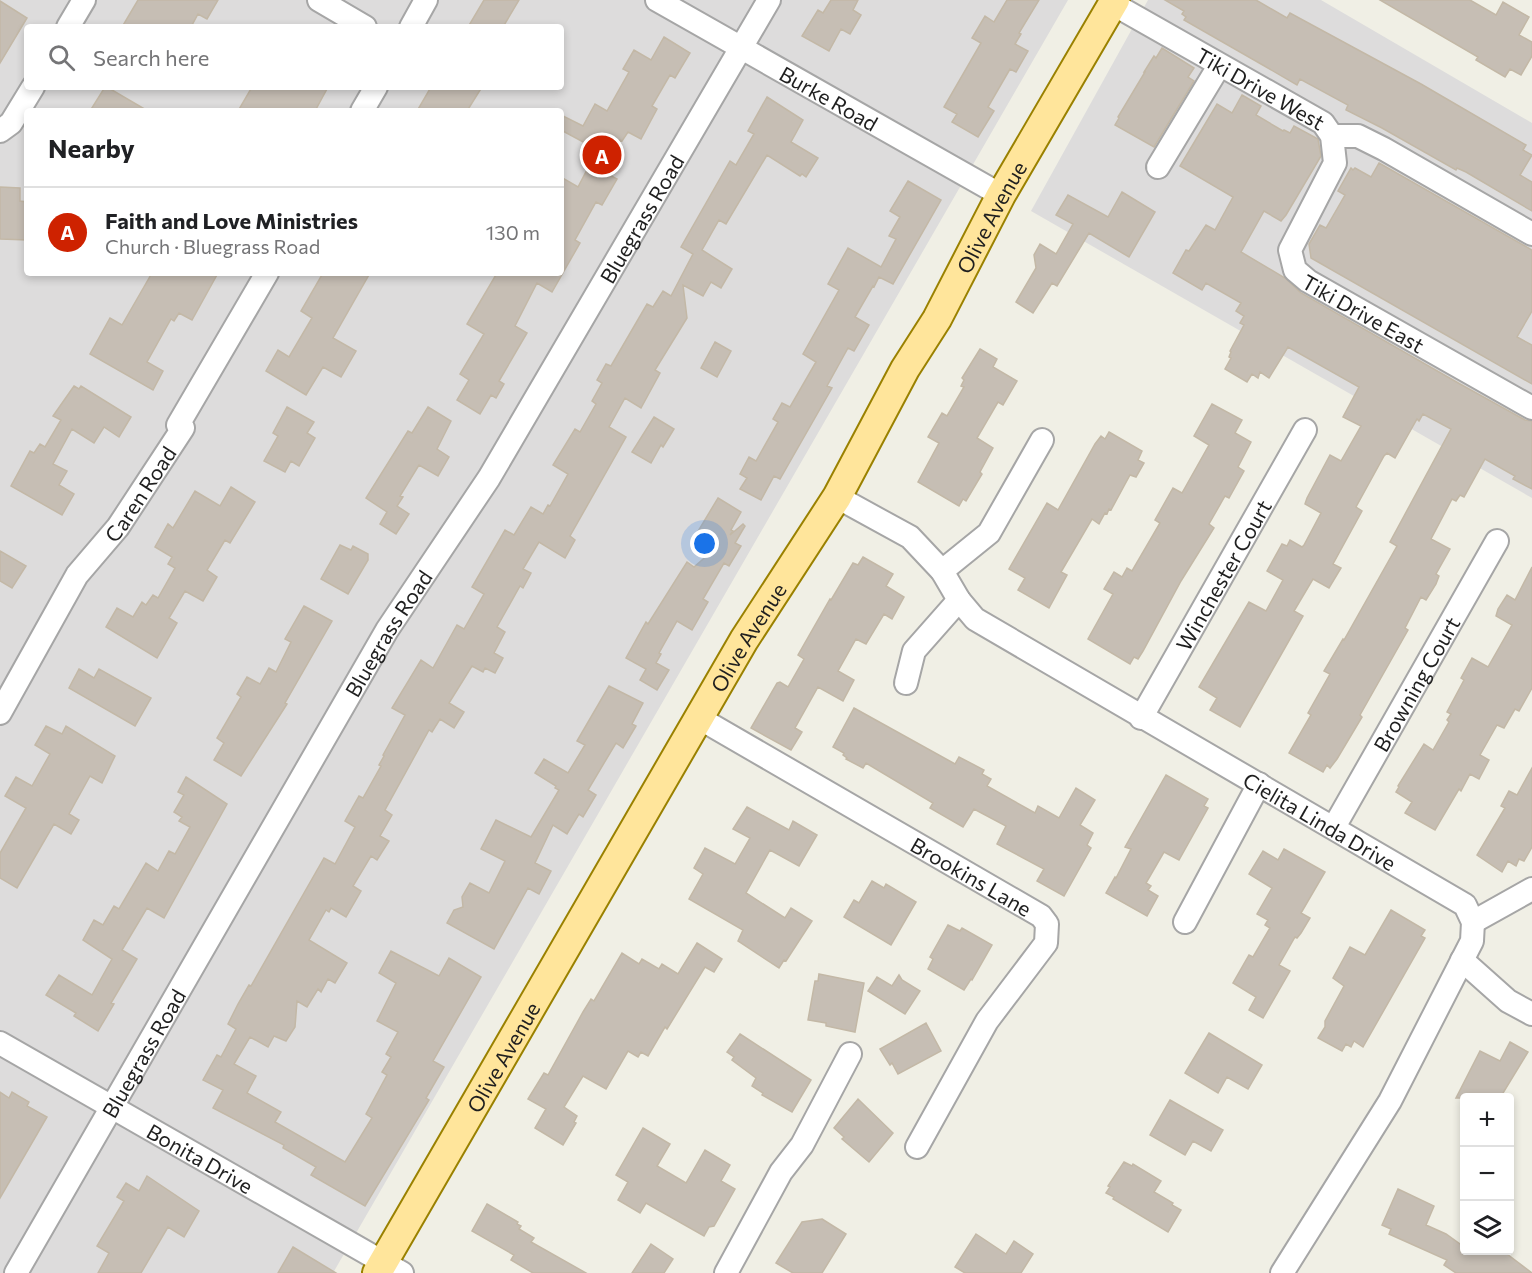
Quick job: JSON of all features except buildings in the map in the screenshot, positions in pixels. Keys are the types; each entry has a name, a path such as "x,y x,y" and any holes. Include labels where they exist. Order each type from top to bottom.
{"main road":[{"name":"Olive Avenue","path":"388,1270 744,640 837,497 904,369 937,319 1001,195 1114,2"}],"street":[{"path":"70,24 84,0"},
{"path":"319,0 360,24"},
{"path":"413,24 426,0"},
{"name":"Burke Road","path":"657,0 1001,195"},
{"name":"Bluegrass Road","path":"16,1273 387,630 489,478 769,0"},
{"name":"Tiki Drive West","path":"1114,2 1219,66 1323,123 1332,136 1358,136 1384,148 1532,234"},
{"path":"1158,167 1219,66"},
{"path":"0,131 11,123 31,90"},
{"path":"364,108 374,90"},
{"name":"Tiki Drive East","path":"1332,136 1335,163 1290,250 1295,270 1308,281 1532,408"},
{"name":"Caren Road","path":"0,713 77,575 118,527 183,428 178,425 265,276"},
{"name":"Winchester Court","path":"1141,718 1305,430"},
{"path":"942,571 989,533 1042,440"},
{"name":"Cielita Linda Drive","path":"837,497 910,537 942,571 959,600 975,619 1141,718 1334,827 1465,905 1473,922"},
{"name":"Browning Court","path":"1334,827 1497,541"},
{"path":"906,683 914,651 959,600"},
{"name":"Brookins Lane","path":"699,718 1041,916 1047,924 1046,943 987,1021 917,1147"},
{"path":"1185,922 1259,784"},
{"path":"1282,1273 1390,1101 1472,941 1473,922 1532,889"},
{"path":"1462,960 1508,1001 1532,1014"},
{"name":"Bonita Drive","path":"0,1043 112,1106 388,1270"},
{"path":"726,1273 781,1172 802,1146 850,1054"}],"shaded area":[{"path":"0,0 1068,0 333,1273 0,1273"},
{"path":"1148,0 1321,0 1532,123 1532,498 1031,211"}],"place":[{"name":"Faith and Love Ministries","path":"602,155"}]}
